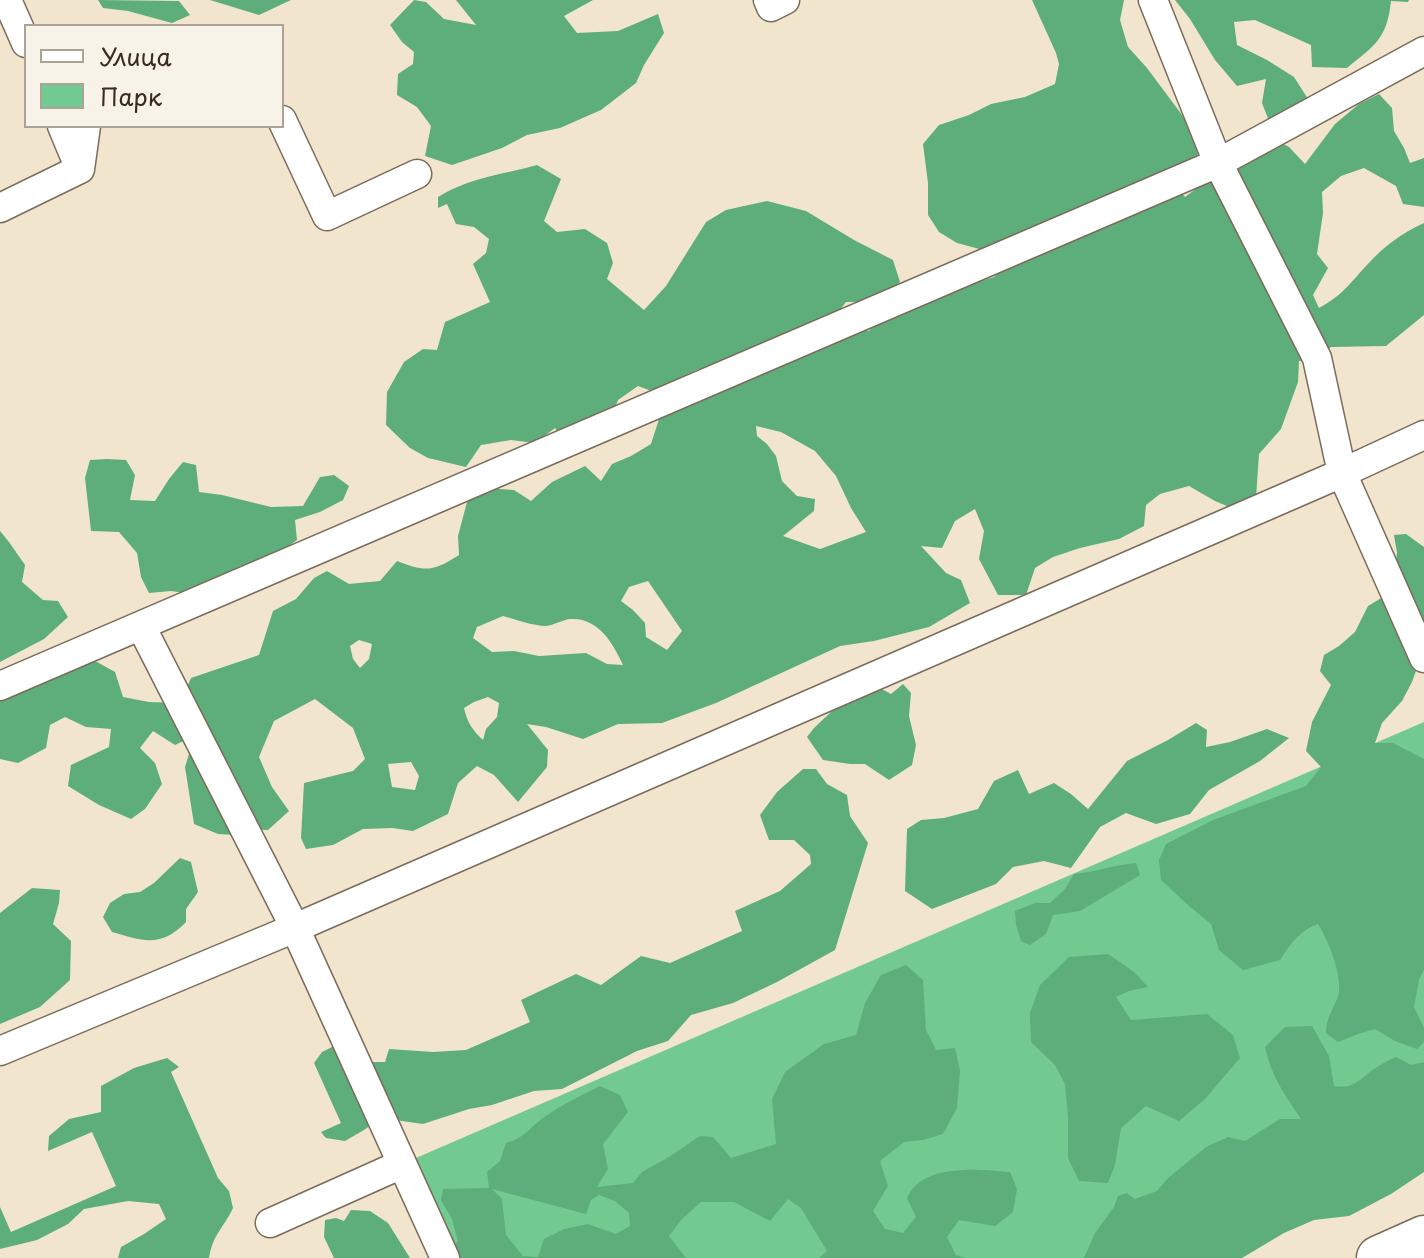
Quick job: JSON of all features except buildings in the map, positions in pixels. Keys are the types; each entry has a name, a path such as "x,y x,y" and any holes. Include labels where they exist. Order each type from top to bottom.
{"street":[{"path":"1379,1258 1424,1238"}],"lane":[{"path":"7,0 24,38"},
{"path":"768,0 771,7 785,0"},
{"path":"1153,0 1218,163 1317,358 1342,473 1424,658"},
{"path":"0,686 1218,163 1424,51"},
{"path":"284,124 327,216 417,174"},
{"path":"63,128 80,169"},
{"path":"80,169 86,128"},
{"path":"0,208 80,169"},
{"path":"0,1051 295,928 1424,435"},
{"path":"141,626 295,928 445,1258"},
{"path":"270,1223 402,1164"}],"green space":[{"path":"98,0 179,1 190,15 172,23 103,8"},
{"path":"210,0 291,0 259,15"},
{"path":"414,0 426,2 444,19 476,25 456,0 593,0 564,16 577,33 618,31 658,14 664,33 636,83 601,110 560,128 527,135 502,148 452,165 425,156 431,126 417,107 397,95 398,74 413,64 414,52 390,25"},
{"path":"1032,0 1124,0 1120,20 1128,47 1188,123 1198,150 1197,162 1172,183 1185,197 1268,135 1289,147 1305,164 1335,124 1359,104 1379,94 1392,108 1394,131 1410,163 1424,158 1424,207 1403,204 1396,186 1364,168 1341,176 1322,192 1323,213 1317,254 1328,268 1313,295 1319,308 1340,294 1386,247 1424,223 1424,315 1386,346 1331,347 1317,358 1299,361 1298,382 1281,429 1259,454 1256,498 1248,515 1189,486 1160,494 1146,505 1144,526 1119,539 1053,557 1035,568 1026,595 998,595 979,559 984,531 975,509 955,521 942,548 921,546 946,573 961,580 970,603 929,627 840,646 716,703 662,723 618,724 583,739 527,724 548,750 547,767 518,802 494,775 477,766 458,783 448,814 413,831 363,829 333,845 306,849 301,838 304,783 353,771 365,759 353,728 315,699 274,721 259,757 272,787 289,811 268,830 244,829 236,835 218,834 194,824 185,767 189,754 204,751 196,735 175,745 153,731 140,748 155,763 162,784 145,809 131,819 99,805 68,786 71,765 109,747 111,729 86,727 65,717 50,725 46,748 18,763 0,759 0,698 65,658 97,662 115,672 123,697 180,703 191,678 259,655 273,611 296,599 314,578 327,571 349,584 380,581 397,561 422,568 442,565 459,555 458,536 467,502 485,488 514,490 531,501 552,482 585,466 601,481 612,464 651,444 660,416 714,388 726,390 755,372 709,382 699,369 657,393 638,386 618,400 609,425 567,443 555,428 535,443 511,440 481,445 466,467 428,458 410,448 386,425 387,392 404,362 423,349 437,350 445,322 490,302 473,264 486,253 489,239 474,227 456,224 447,204 438,208 438,197 474,181 537,165 561,179 544,221 557,232 585,229 607,243 613,263 607,279 644,310 666,286 706,222 726,210 767,201 806,211 893,260 900,282 879,302 846,302 836,315 869,331 889,304 994,277 1017,249 983,250 957,243 939,232 928,215 923,144 939,125 991,104 1025,97 1055,84 1059,64","holes":["756,426 781,432 815,451 836,476 866,532 820,549 783,536 814,511 815,499 797,496 782,481 776,456 757,436","648,581 682,631 667,650 646,637 645,623 621,601 629,587","503,616 546,626 580,620 589,622 603,633 623,665 607,664 586,653 539,656 514,651 492,652 473,638 477,627","359,640 372,644 369,659 360,668 353,659 350,646","488,697 499,703 497,717 486,729 483,740 471,726 464,708","411,762 419,776 415,790 392,787 388,764"]},
{"path":"1175,0 1409,0 1391,1 1383,33 1347,68 1312,67 1311,45 1255,20 1234,22 1237,45 1294,77 1308,99 1269,121 1262,103 1266,79 1237,86 1215,60"},
{"path":"90,460 126,460 135,475 130,500 155,501 183,462 196,465 199,492 271,507 303,506 320,477 334,475 349,486 343,500 295,520 297,540 266,562 239,567 193,594 171,591 149,593 141,577 137,553 119,532 91,531 85,478"},
{"path":"0,531 25,565 22,582 43,600 58,601 68,617 44,639 0,662"},
{"path":"1406,534 1424,547 1424,653 1402,701 1382,723 1375,743 1393,743 1424,759 1424,970 1414,1007 1424,1028 1424,1042 1417,1049 1375,1029 1338,1042 1326,1033 1339,984 1333,956 1318,924 1296,938 1280,960 1243,970 1219,950 1211,924 1161,880 1159,860 1166,844 1213,820 1306,786 1321,767 1306,751 1312,722 1331,685 1320,671 1324,655 1355,632 1368,606 1383,597 1395,567 1397,553 1394,535"},
{"path":"865,680 891,694 903,684 911,693 909,716 916,745 912,765 889,780 865,764 823,760 807,737"},
{"path":"1424,722 1424,1143 1154,1258 445,1258 402,1164"},
{"path":"1196,723 1207,730 1206,747 1267,729 1289,738 1260,761 1209,790 1190,814 1156,824 1126,813 1100,827 1071,868 1044,861 1013,867 996,884 932,909 905,891 907,829 921,820 978,809 994,781 1018,770 1029,794 1054,783 1088,809 1127,761"},
{"path":"803,769 816,769 827,784 847,795 850,816 868,843 835,950 733,1003 691,1015 668,1041 637,1051 562,1089 534,1091 423,1124 381,1118 345,1141 326,1138 321,1132 341,1123 314,1063 322,1052 336,1045 371,1062 385,1062 389,1049 433,1052 466,1050 530,1022 521,1000 576,974 601,985 641,956 670,963 742,931 735,911 780,891 811,864 810,855 794,840 769,840 760,815 777,792"},
{"path":"180,858 191,862 198,892 186,909 186,922 160,939 142,940 112,932 103,917 110,903 124,894 140,892 154,883"},
{"path":"1136,863 1140,875 1080,911 1053,915 1046,934 1030,945 1021,941 1015,911 1035,903 1050,903 1065,889 1074,874"},
{"path":"32,888 60,890 53,924 71,941 70,980 40,1007 0,1024 0,913"},
{"path":"1108,954 1134,972 1148,987 1116,997 1131,1020 1207,1014 1233,1035 1240,1058 1205,1099 1179,1121 1146,1106 1121,1128 1115,1165 1108,1183 1079,1181 1068,1158 1065,1084 1055,1065 1031,1042 1030,1013 1040,985 1069,957"},
{"path":"906,965 923,980 926,1030 936,1050 955,1048 960,1070 957,1108 943,1134 904,1142 880,1161 888,1186 873,1211 885,1229 903,1233 916,1217 907,1198 923,1180 959,1170 1010,1172 1017,1189 1013,1212 995,1226 959,1220 947,1237 956,1255 966,1258 819,1258 827,1251 801,1208 788,1199 770,1221 734,1202 701,1202 669,1236 686,1258 441,1258 458,1241 452,1219 441,1200 443,1189 489,1188 487,1172 500,1161 506,1143 523,1135 557,1109 600,1086 620,1095 628,1112 603,1144 608,1169 597,1187 633,1183 642,1172 700,1136 713,1137 731,1158 776,1144 772,1099 785,1072 824,1044 856,1035 865,1003 881,975","holes":["492,1189 586,1214 591,1200 599,1195 615,1201 629,1213 630,1226 616,1234 588,1224 564,1229 544,1239 538,1257 523,1256 506,1235 502,1199"]},
{"path":"1312,1026 1329,1056 1334,1086 1353,1084 1396,1057 1411,1065 1424,1062 1424,1172 1349,1216 1314,1220 1284,1233 1242,1258 1084,1258 1118,1196 1127,1193 1135,1199 1157,1191 1206,1147 1228,1137 1245,1141 1280,1119 1301,1119 1275,1077 1265,1047 1285,1027"},
{"path":"167,1058 179,1067 171,1072 218,1178 229,1191 233,1208 216,1237 209,1258 118,1258 121,1247 166,1219 159,1204 128,1201 84,1209 68,1224 37,1240 0,1249 0,1207 11,1232 116,1186 92,1132 48,1151 49,1136 69,1119 101,1112 101,1086 134,1068"},
{"path":"351,1210 370,1211 388,1223 410,1258 334,1258 324,1237 325,1220 336,1218 344,1221"}]}
